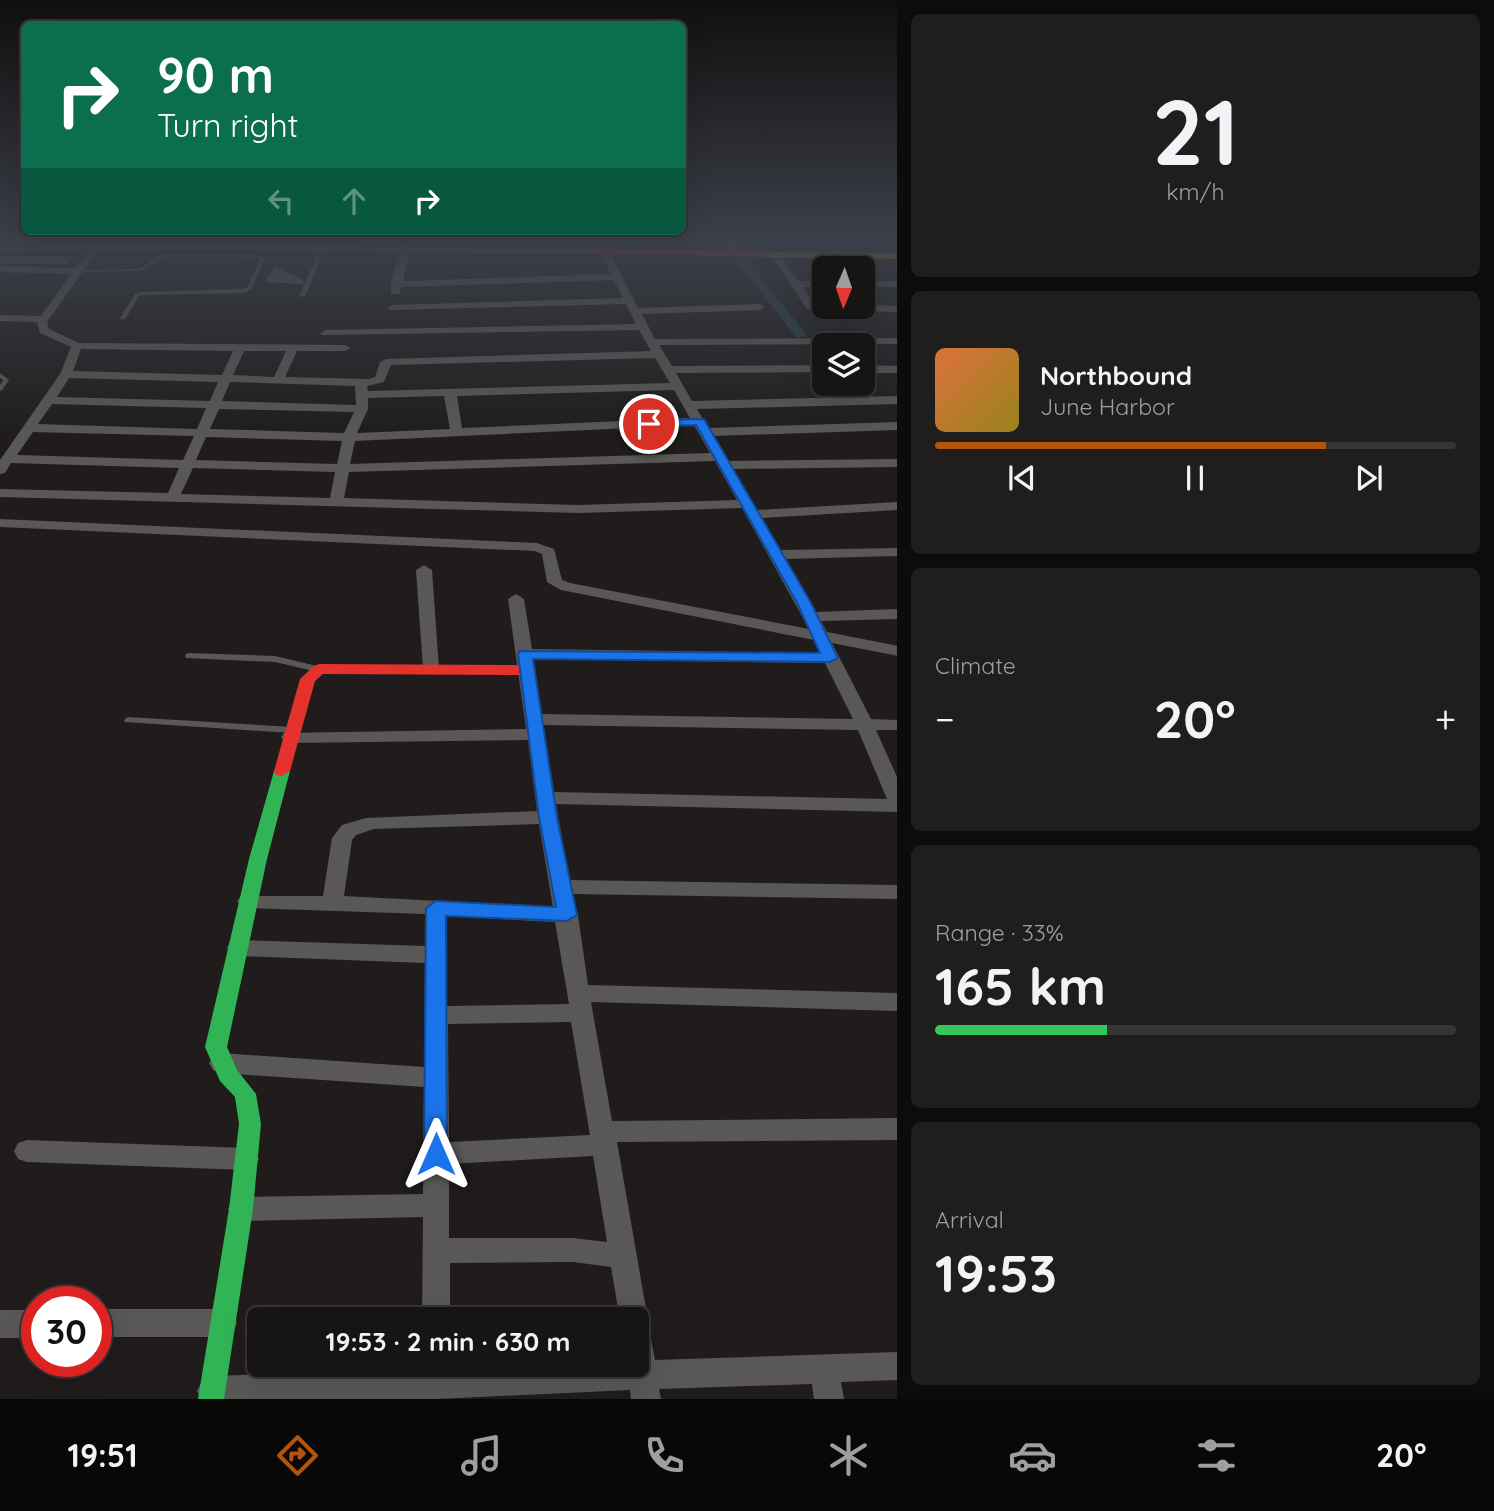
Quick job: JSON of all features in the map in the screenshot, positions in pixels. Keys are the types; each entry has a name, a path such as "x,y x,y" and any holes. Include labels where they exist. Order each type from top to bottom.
{"main road":[{"path":"211,1395 241,1209 250,1124 245,1094 221,1063 216,1047 248,901 291,733 308,679 320,669 431,669 526,662"}],"street":[{"path":"53,307 45,319 44,331 76,346 345,348"},
{"path":"388,333 393,309 529,307"},
{"path":"332,903 342,838 349,830 386,822 547,808 897,804 863,724 811,617 703,426 632,307"},
{"path":"823,307 897,309"},
{"path":"0,318 45,319"},
{"path":"326,333 643,327"},
{"path":"361,388 378,382 383,365 396,361 772,340 897,341"},
{"path":"4,465 66,374 76,346"},
{"path":"172,499 240,347"},
{"path":"278,380 293,348"},
{"path":"670,370 812,367"},
{"path":"875,369 897,370"},
{"path":"66,374 278,380 450,393 679,386"},
{"path":"336,503 349,437 362,410 361,388"},
{"path":"450,393 457,434"},
{"path":"48,400 362,410"},
{"path":"690,405 897,400"},
{"path":"29,428 349,437 703,426 897,426"},
{"path":"4,465 344,468 723,461 897,463"},
{"path":"0,493 578,509 897,506"},
{"path":"0,523 537,547 549,552 555,582 566,587 897,651"},
{"path":"777,555 897,552"},
{"path":"424,570 431,669"},
{"path":"516,599 547,808 632,1307"},
{"path":"811,617 897,614"},
{"path":"526,662 830,658"},
{"path":"291,733 535,726 897,725"},
{"path":"561,887 897,892"},
{"path":"248,901 567,915"},
{"path":"436,908 436,1307"},
{"path":"238,948 436,955"},
{"path":"436,1015 581,1003 897,1002"},
{"path":"221,1063 436,1078"},
{"path":"436,1154 604,1138 897,1129"},
{"path":"27,1151 246,1159"},
{"path":"241,1209 436,1205"},
{"path":"436,1251 573,1250 624,1256"},
{"path":"112,1324 223,1323"},
{"path":"0,1324 21,1324"},
{"path":"468,1377 644,1388 824,1367 897,1366"},
{"path":"824,1367 829,1399"},
{"path":"211,1395 414,1377"}],"lane":[{"path":"123,318 130,307"},
{"path":"0,375 6,380 0,389"},
{"path":"189,656 275,659 320,669"},
{"path":"128,720 291,733"}],"waterway":[{"path":"779,307 801,335"}],"traffic: fast":[{"path":"211,1399 241,1209 250,1124 245,1094 228,1075 216,1047 258,859 282,771"}],"traffic: jam":[{"path":"282,771 308,679 319,669 526,670"}],"route":[{"path":"436,1154 436,908 567,915 548,817 525,654 830,658 804,603 700,421 649,424"}]}
